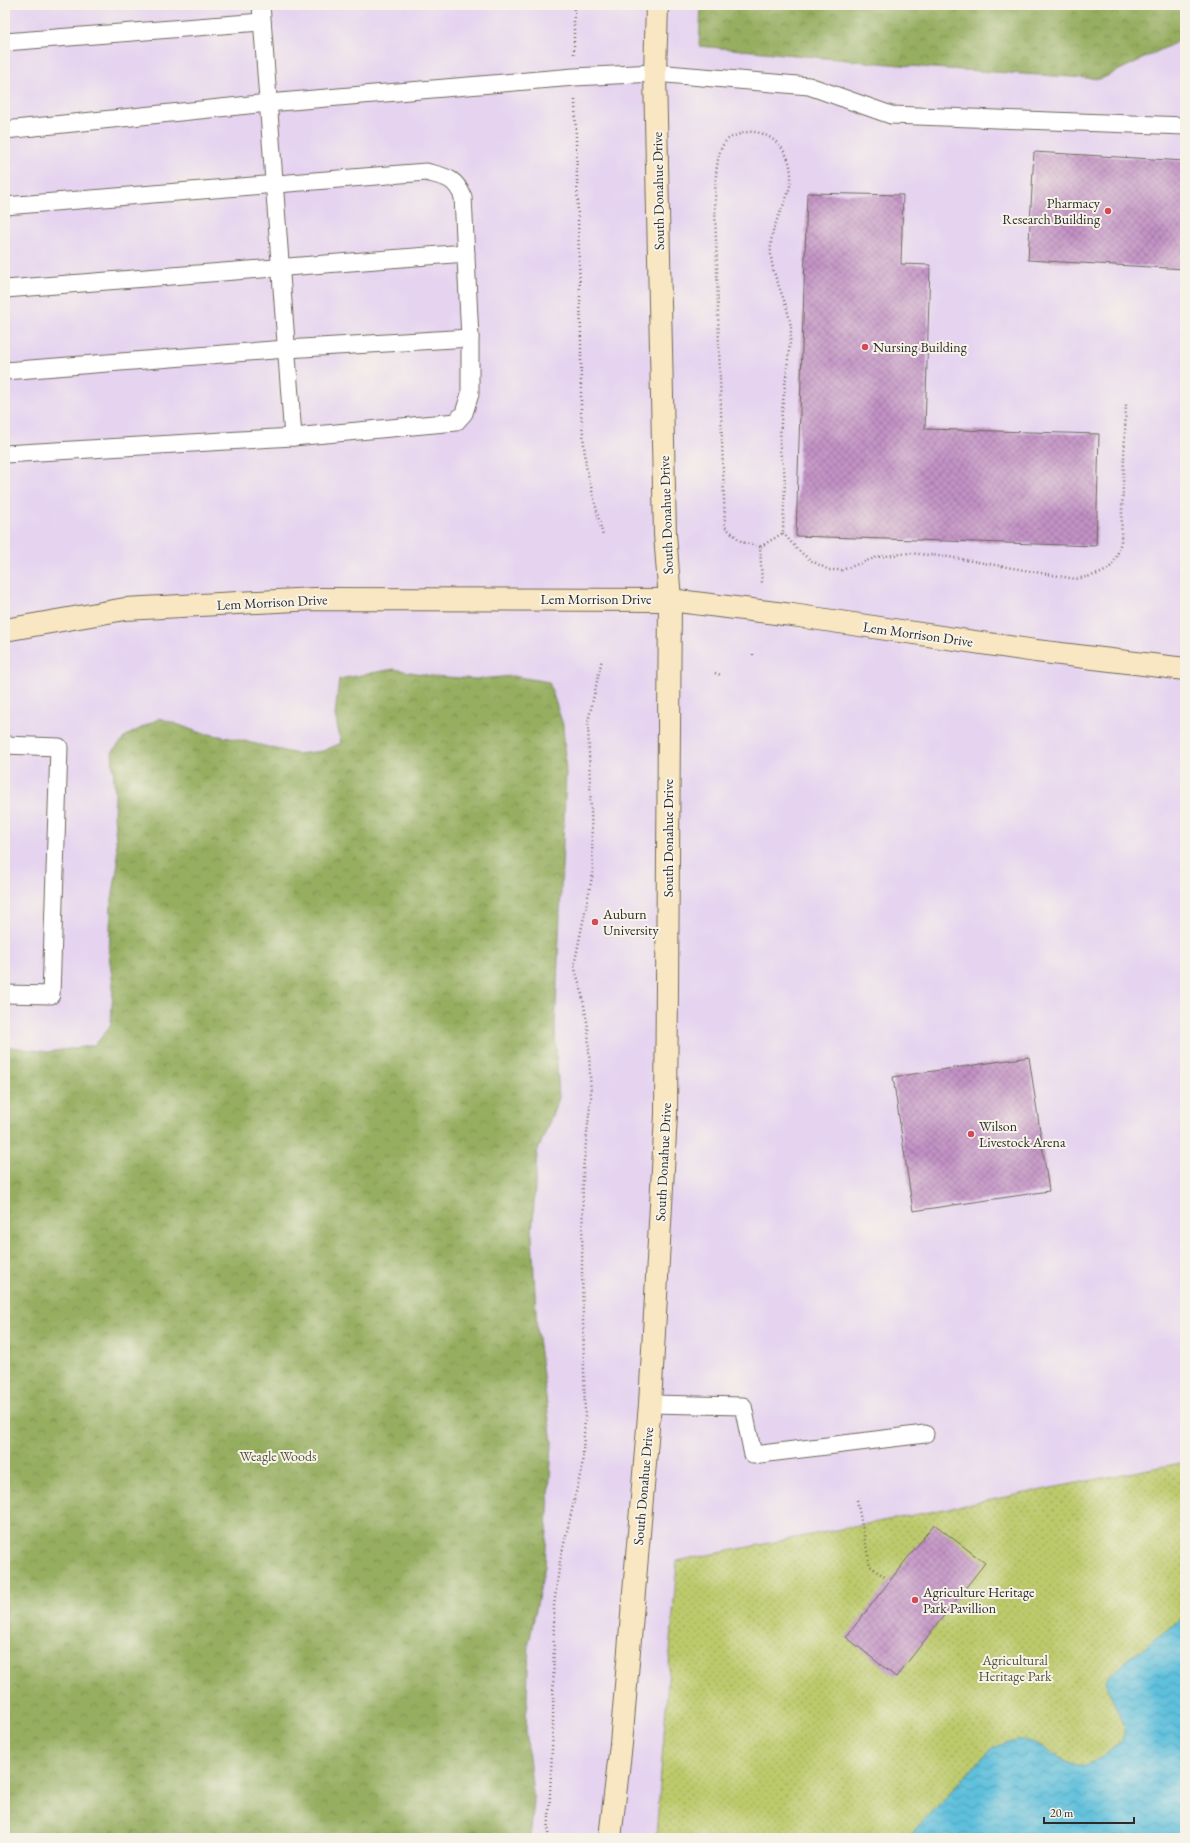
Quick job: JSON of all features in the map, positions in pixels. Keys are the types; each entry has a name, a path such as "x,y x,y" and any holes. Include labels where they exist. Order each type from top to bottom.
{"street":[{"name":"South Donahue Drive","path":"610,1838 621,1744 650,1404 666,1115 670,600 664,534 655,73 657,5"},
{"name":"Lem Morrison Drive","path":"5,630 125,609 314,599 670,600 759,611 1036,651 1185,669"}],"lane":[{"path":"261,5 293,437"},
{"path":"5,42 262,22"},
{"path":"5,130 268,103 574,77 655,73 809,86 891,115 1185,126"},
{"path":"5,206 426,172 450,179 459,186 464,197 470,338 470,394 464,413 456,422 293,437 5,454"},
{"path":"5,289 466,253"},
{"path":"5,371 286,349 470,338"},
{"path":"5,746 60,747 51,995 5,994"},
{"path":"650,1404 743,1406 753,1455 925,1434"}],"path":[{"path":"574,5 574,77 582,335 581,413 586,466 603,536"},
{"path":"783,532 760,547 742,542 725,526 716,174 719,152 730,137 746,131 761,132 774,140 785,150 790,166 792,184 788,198 779,212 771,243 771,265 788,309 791,332 780,449 784,469 783,532 797,549 810,560 828,570 842,570 877,557 910,553 949,557 1076,580 1093,576 1108,570 1117,558 1121,541 1126,403"},
{"path":"760,547 762,588"},
{"path":"548,1838 553,1728 554,1605 560,1561 582,1467 585,1418 582,1270 583,1170 592,1097 588,1027 581,989 574,966 593,872 588,722 602,659"},
{"path":"715,673 721,675"},
{"path":"857,1500 870,1566 886,1577"}],"shaded area":[{"name":"Auburn University","path":"5,5 1185,5 1185,1838 5,1838"}],"green space":[{"path":"701,5 1185,5 1185,38 1101,79 932,68 699,46"},
{"name":"Weagle Woods","path":"394,669 432,676 477,679 513,676 549,682 563,725 566,774 555,1030 559,1098 537,1153 532,1236 537,1330 552,1443 545,1566 529,1642 526,1730 534,1802 530,1838 5,1838 5,1046 48,1052 95,1045 111,1025 113,985 109,955 111,906 118,863 114,816 115,793 112,752 126,736 160,718 198,732 240,740 297,754 323,751 341,743 335,715 339,679"},
{"name":"Agricultural Heritage Park","path":"1185,1462 1185,1838 656,1838 677,1561"}],"water":[{"path":"1185,1616 1185,1838 908,1838 989,1751 999,1746 1018,1740 1027,1740 1062,1759 1080,1765 1089,1764 1103,1757 1122,1741 1125,1728 1105,1683 1109,1674"}],"building":[{"name":"Pharmacy Research Building","path":"1034,152 1185,161 1185,269 1028,260"},
{"name":"Nursing Building","path":"807,193 903,195 901,264 930,265 925,429 1099,434 1096,546 796,536"},
{"name":"Wilson Livestock Arena","path":"1029,1057 1049,1191 913,1211 893,1077"},
{"name":"Agriculture Heritage Park Pavillion","path":"934,1524 985,1563 896,1677 846,1637"}],"place":[{"name":"Pharmacy Research Building","path":"1108,211"},
{"name":"Nursing Building","path":"865,347"},
{"name":"Auburn University","path":"595,922"},
{"name":"Wilson Livestock Arena","path":"971,1134"},
{"name":"Agriculture Heritage Park Pavillion","path":"915,1600"}]}
